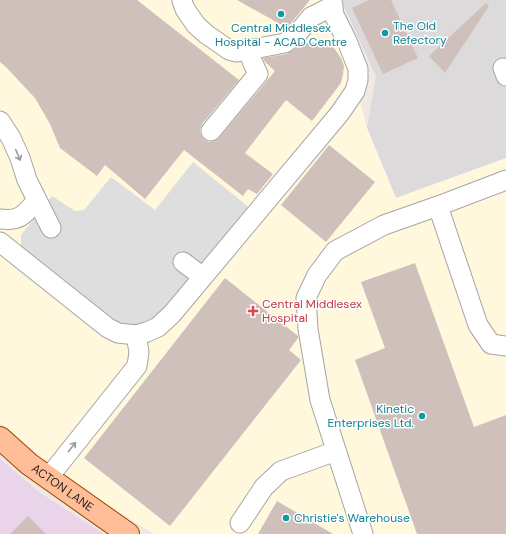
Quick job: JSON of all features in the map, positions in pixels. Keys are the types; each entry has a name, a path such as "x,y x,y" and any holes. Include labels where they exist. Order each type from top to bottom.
{"main road":[{"name":"ACTON LANE","path":"0,438 28,464 128,534"}],"street":[{"path":"37,200 22,216 8,219 12,228 11,237 7,247 108,328 118,334 136,335 147,332 158,327 172,314 340,113 355,91 358,80 358,69 347,41 334,16 332,3 311,17 297,34 285,43 237,52 232,51 206,34 196,25 185,9 182,1"},
{"path":"211,131 258,74 249,50"},
{"path":"0,121 11,138 20,158 27,180 51,228"},
{"path":"363,534 320,400 308,329 306,298 317,274 335,251 384,225 506,180"},
{"path":"438,206 478,325 491,344 506,346"},
{"path":"183,262 202,277"},
{"path":"48,478 137,366 139,352 136,335"},
{"path":"240,523 264,487 281,471 336,451"}],"shaded area":[{"name":"Central Middlesex Hospital","path":"0,0 322,0 321,1 350,65 367,128 396,198 506,158 506,534 154,534 55,472 0,423"},
{"path":"341,0 506,0 506,158 396,198 367,128 376,76"},
{"path":"193,162 251,209 168,313 144,327 115,325 21,247 21,235 52,196 75,211 84,210 111,177 155,210"},
{"path":"0,459 39,492 104,534 0,534"}],"building":[{"path":"0,0 137,0 239,80 202,124 200,130 201,135 209,142 219,138 275,71 265,62 263,58 287,54 304,43 317,42 326,44 334,48 341,58 344,66 341,83 312,121 286,100 245,153 273,174 257,194 248,189 243,196 184,150 145,199 105,165 97,176 60,148 50,124 35,98 0,62"},
{"name":"Central Middlesex Hospital - ACAD Centre","path":"237,0 310,0 287,28"},
{"name":"The Old Refectory","path":"369,0 391,0 418,58 383,74 352,8"},
{"path":"486,3 489,6 445,73 429,56"},
{"path":"329,145 375,182 326,242 281,205"},
{"name":"Kinetic Enterprises Ltd.","path":"415,263 474,427 506,415 506,534 417,534 355,360 385,348 361,282"},
{"path":"225,278 298,336 289,350 301,360 170,526 84,458"},
{"name":"Christie's Warehouse","path":"277,501 333,534 258,534"},
{"path":"28,516 46,534 10,534"}],"place":[{"name":"Central Middlesex Hospital - ACAD Centre","path":"281,14"},
{"name":"The Old Refectory","path":"385,33"},
{"name":"Central Middlesex Hospital","path":"253,311"},
{"name":"Kinetic Enterprises Ltd.","path":"422,416"},
{"name":"Christie's Warehouse","path":"286,518"}]}
